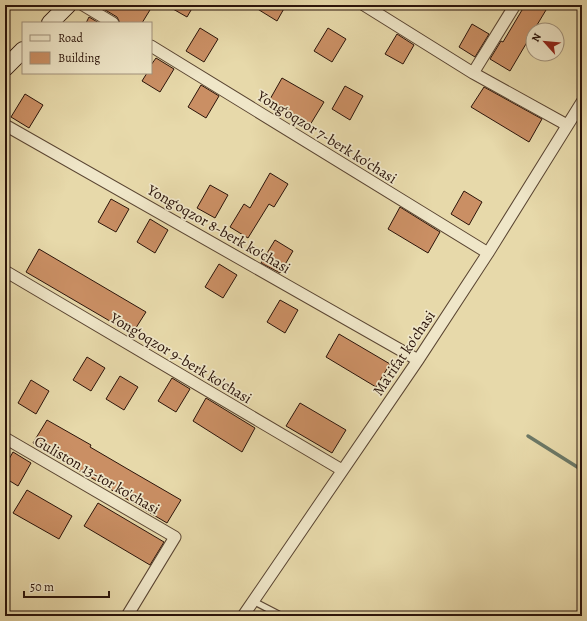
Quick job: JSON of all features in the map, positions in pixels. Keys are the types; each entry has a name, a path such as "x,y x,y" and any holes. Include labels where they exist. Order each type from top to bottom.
{"main road":[{"path":"51,22 68,5"},
{"path":"5,68 22,51"}],"street":[{"path":"84,5 111,22"},
{"path":"364,5 473,73 567,125"},
{"path":"473,73 515,5"},
{"name":"Yong‘oqzor 7-berk ko'chasi","path":"152,47 488,253"},
{"name":"Ma'rifat ko'chasi","path":"243,616 418,360 488,253 582,102"},
{"name":"Yong‘oqzor 8-berk ko'chasi","path":"5,125 418,360"},
{"name":"Yong‘oqzor 9-berk ko'chasi","path":"5,271 342,470"},
{"name":"Guliston 13-tor ko'chasi","path":"5,438 175,537 127,616"}],"lane":[{"path":"253,601 282,616"}],"building":[{"path":"97,5 153,5 143,22 120,22 117,17"},
{"path":"166,5 194,5 187,17"},
{"path":"251,5 286,5 277,21"},
{"path":"525,5 549,5 539,22 525,22 525,46 510,71 490,59 501,41 503,42"},
{"path":"89,17 97,22 86,22"},
{"path":"472,24 489,34 475,57 459,47"},
{"path":"200,28 218,39 204,62 186,51"},
{"path":"328,28 346,39 332,62 314,51"},
{"path":"397,34 414,45 403,64 385,54"},
{"path":"156,58 174,69 160,92 142,81 146,74 152,74 152,64"},
{"path":"282,78 324,102 310,125 269,101"},
{"path":"201,85 219,96 206,118 188,107"},
{"path":"345,86 363,96 350,120 332,109"},
{"path":"484,87 542,119 529,142 471,107"},
{"path":"25,94 43,105 29,128 11,117"},
{"path":"270,173 288,184 274,207 269,204 248,238 230,227 244,204 250,208"},
{"path":"210,185 228,195 215,218 197,208"},
{"path":"464,191 482,202 469,225 451,214"},
{"path":"111,199 129,209 116,232 98,222"},
{"path":"400,207 440,232 428,253 388,229"},
{"path":"150,219 168,230 155,253 137,242"},
{"path":"275,240 293,251 280,273 261,263"},
{"path":"39,249 146,312 132,334 26,272"},
{"path":"219,264 237,275 223,298 205,287"},
{"path":"280,300 298,310 285,333 267,322"},
{"path":"339,334 390,364 376,387 326,357"},
{"path":"87,357 105,368 91,391 73,380"},
{"path":"120,376 138,387 124,410 106,399"},
{"path":"172,378 190,389 176,412 158,401"},
{"path":"31,380 49,391 36,414 18,403"},
{"path":"206,398 255,428 242,452 193,421"},
{"path":"300,403 346,430 332,453 286,426"},
{"path":"47,420 181,500 167,523 33,443"},
{"path":"13,452 31,463 18,486 5,478 5,466"},
{"path":"27,490 72,516 59,539 13,513"},
{"path":"98,503 164,542 150,565 84,526"}],"waterway":[{"path":"528,436 582,470"}]}
